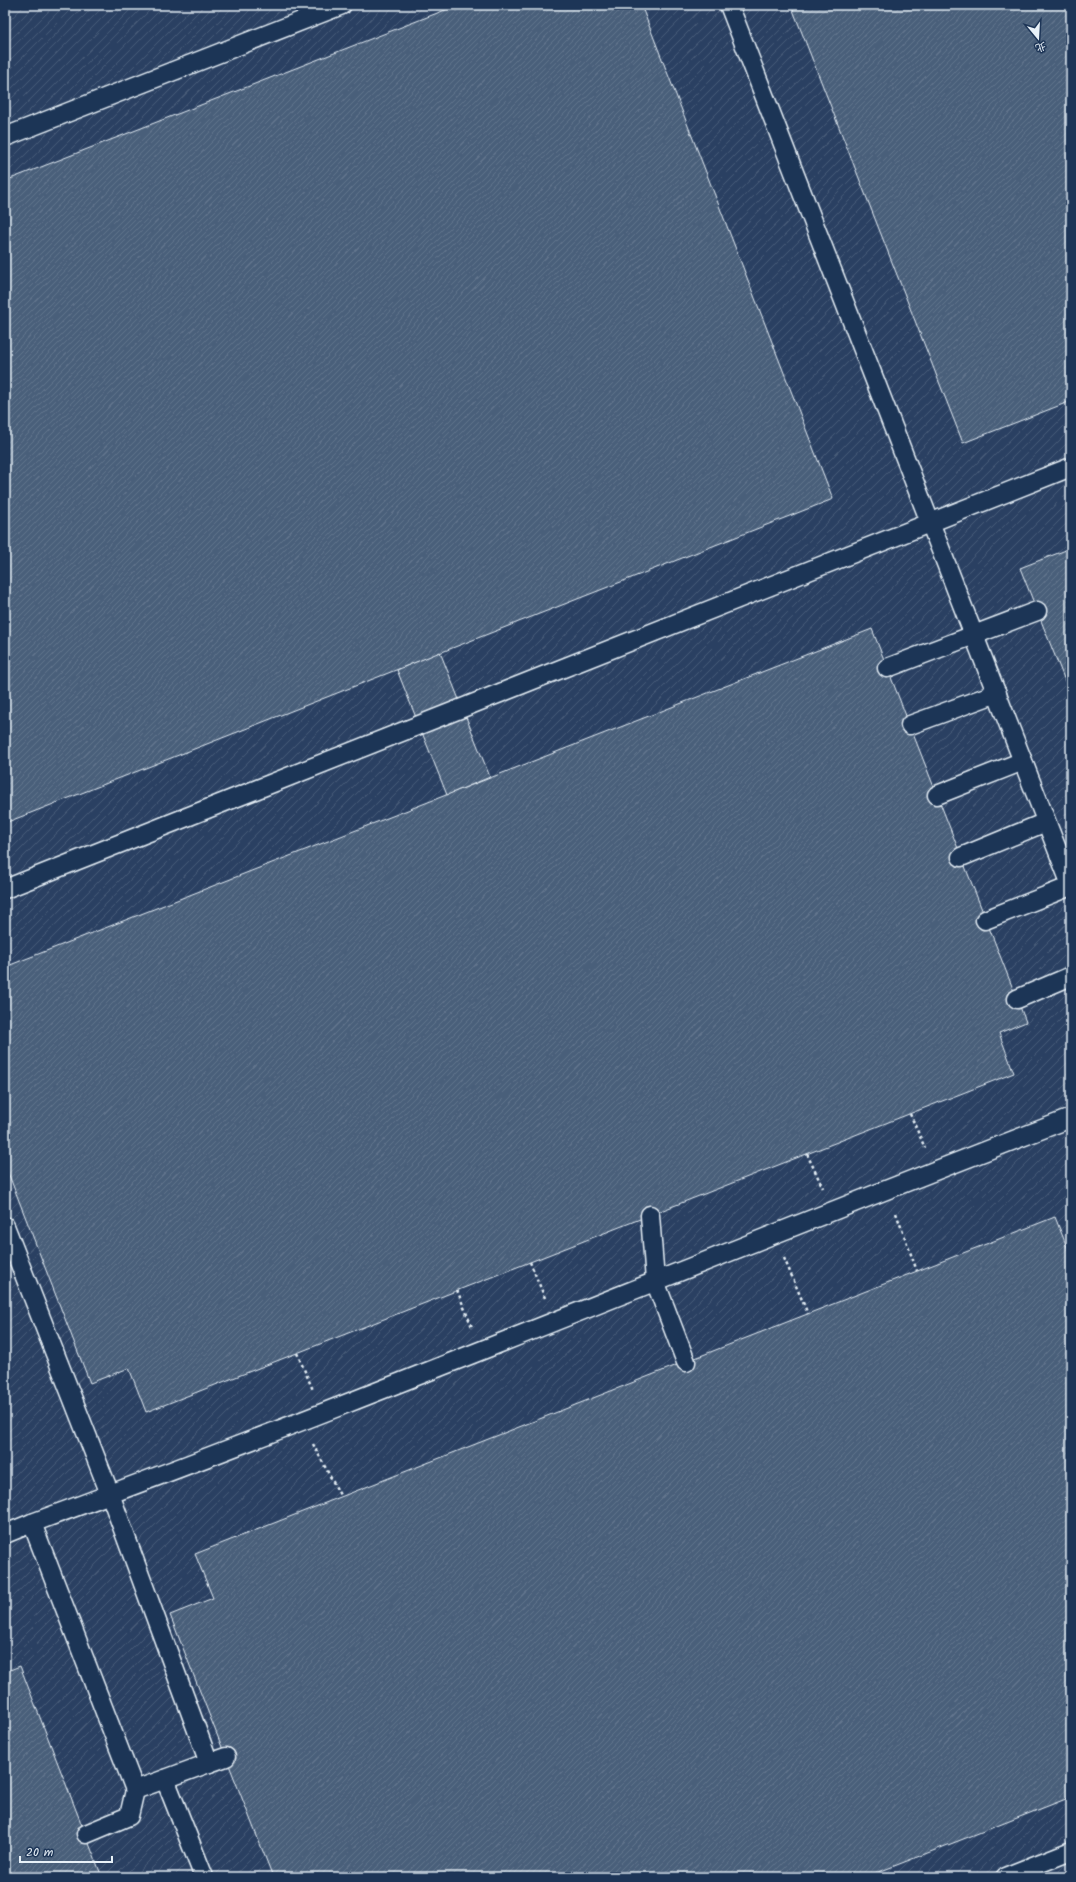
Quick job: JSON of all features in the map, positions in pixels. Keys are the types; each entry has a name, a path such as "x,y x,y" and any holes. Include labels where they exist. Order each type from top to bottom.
{"lane":[{"path":"5,137 342,5"},
{"path":"729,5 1071,885 985,920"},
{"path":"5,889 1071,466"},
{"path":"887,668 1037,611"},
{"path":"910,725 997,693"},
{"path":"937,795 1023,761"},
{"path":"961,857 1046,822"},
{"path":"1016,999 1071,976"},
{"path":"5,1534 301,1420 323,1413 774,1233 1071,1118"},
{"path":"650,1215 655,1281 686,1362"},
{"path":"5,1226 110,1494 218,1760 135,1790"},
{"path":"32,1523 135,1790 129,1816 86,1834"},
{"path":"165,1779 204,1877"},
{"path":"1005,1877 1071,1851"}],"path":[{"path":"910,1114 935,1170"},
{"path":"807,1154 833,1210"},
{"path":"887,1189 917,1271"},
{"path":"774,1233 808,1314"},
{"path":"530,1262 554,1321"},
{"path":"457,1290 481,1350"},
{"path":"297,1353 323,1413"},
{"path":"301,1420 341,1497"}],"shaded area":[{"path":"5,5 1071,5 1071,1877 5,1877"}],"building":[{"path":"458,5 641,5 833,499 5,823 5,181"},
{"path":"791,5 1071,5 1071,401 963,443"},
{"path":"1071,548 1071,696 1020,568"},
{"path":"872,629 1026,1022 999,1033 1014,1073 146,1412 129,1368 90,1383 5,1165 5,967"},
{"path":"440,652 490,777 447,795 397,670"},
{"path":"1055,1217 1071,1257 1071,1797 866,1877 273,1877 170,1615 213,1598 195,1554"},
{"path":"20,1666 102,1877 5,1877 5,1672"}]}
